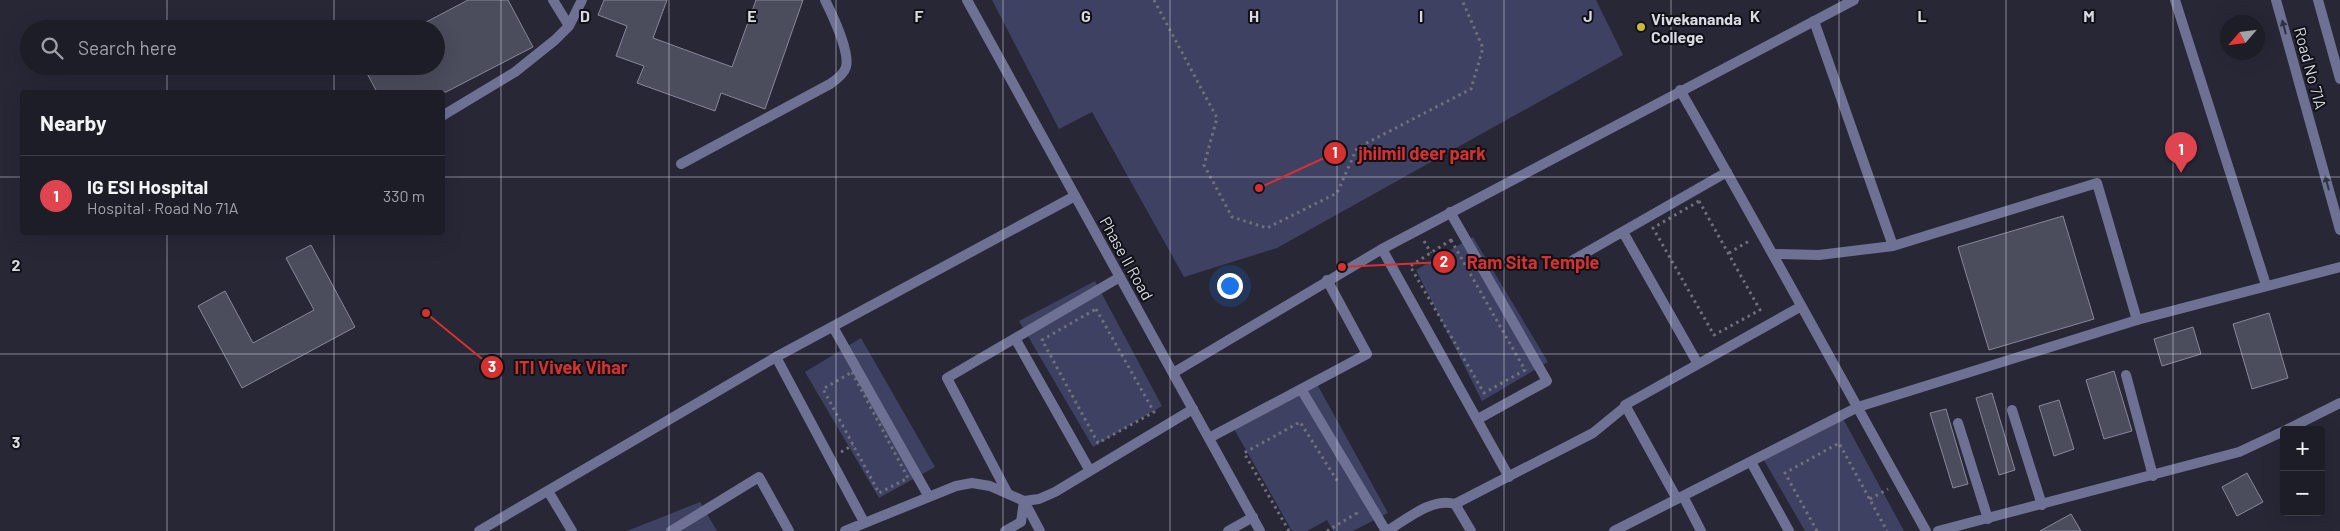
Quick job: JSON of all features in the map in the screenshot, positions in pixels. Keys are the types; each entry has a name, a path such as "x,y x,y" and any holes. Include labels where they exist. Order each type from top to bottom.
{"street":[{"path":"553,0 570,26"},
{"path":"445,114 515,72 570,26 582,0"},
{"path":"681,164 830,84 841,76 846,67 845,50 825,0"},
{"name":"Phase II Road","path":"967,0 1260,531"},
{"path":"1173,373 1382,249 1680,90 1854,0"},
{"path":"2175,0 2266,285"},
{"name":"Road No 71A","path":"2276,0 2340,230"},
{"name":"Road No 71A","path":"2318,0 2340,79"},
{"path":"1814,21 1894,246"},
{"path":"1680,90 1774,254 1800,307 1858,407 1926,531"},
{"path":"1573,260 1728,172"},
{"path":"1774,254 1819,255 1894,246 2097,182 2137,320"},
{"path":"479,531 776,357 1075,196"},
{"path":"1450,212 1546,381 1478,419"},
{"path":"1623,232 1698,364"},
{"path":"1382,249 1509,477"},
{"path":"1614,531 1858,407 2137,320 2340,266"},
{"path":"1008,494 947,378 1016,340 1120,277"},
{"path":"1209,438 1367,354 1327,280"},
{"path":"1301,389 1386,531 1433,505 1448,502 1455,504 1593,433 1626,406 1800,307"},
{"path":"833,327 928,497"},
{"path":"1016,340 1090,471"},
{"path":"776,357 864,522"},
{"path":"2126,375 2153,476"},
{"path":"2293,426 2340,403"},
{"path":"1626,406 1701,531"},
{"path":"845,531 956,486 972,482 990,486 1024,501 1039,499 1055,492 1193,408"},
{"path":"2012,410 2042,505"},
{"path":"1958,423 1988,519"},
{"path":"1938,531 2239,452 2280,432"},
{"path":"1750,462 1789,531"},
{"path":"671,531 689,527 759,477 789,531"},
{"path":"548,492 572,531"},
{"path":"1006,531 1021,522 1024,501"},
{"path":"1024,501 1040,531"},
{"path":"1455,504 1471,531"},
{"path":"1228,531 1253,517"}],"path":[{"path":"1154,0 1217,118 1204,165 1232,218 1267,228 1337,193 1357,148 1471,89 1483,48 1462,0"},
{"path":"1699,200 1729,253 1760,310 1714,335 1653,228 1699,200"},
{"path":"1729,253 1762,233"},
{"path":"1431,252 1410,266 1484,393 1525,370"},
{"path":"1096,308 1154,412 1098,443 1069,393 1042,340 1096,308"},
{"path":"852,372 908,478 879,493 853,445 823,389 852,372"},
{"path":"1290,531 1244,453 1300,422 1341,488"},
{"path":"1817,531 1785,473 1839,443 1887,531"},
{"path":"1870,500 1900,483"},
{"path":"1327,531 1333,530 1357,513 1352,504"}],"shaded area":[{"path":"992,0 1596,0 1623,55 1277,248 1184,277 1092,112 1059,129"},
{"path":"1473,237 1548,362 1482,401 1416,270"},
{"path":"1095,281 1162,406 1093,447 1019,321"},
{"path":"861,338 935,467 879,498 805,372"},
{"path":"1317,384 1388,513 1353,531 1333,531 1327,520 1307,531 1292,531 1234,429"},
{"path":"1840,413 1904,531 1805,531 1761,455"},
{"path":"700,502 717,531 627,531"}],"building":[{"path":"468,0 508,0 533,47 446,92 445,90 376,90 368,75 445,75 445,20 430,20"},
{"path":"604,0 667,0 653,38 732,67 756,0 803,0 765,109 721,93 715,111 637,83 644,66 616,56 627,26 598,15"},
{"path":"2063,216 2094,319 1989,350 1958,247"},
{"path":"311,245 355,327 242,388 198,306 225,291 253,343 314,310 286,258"},
{"path":"2269,313 2288,378 2252,389 2233,324"},
{"path":"2193,327 2201,354 2162,366 2154,339"},
{"path":"2114,371 2132,431 2104,439 2086,380"},
{"path":"1992,393 2015,470 1999,475 1976,398"},
{"path":"2059,400 2074,449 2054,456 2039,406"},
{"path":"1946,409 1968,484 1953,488 1930,413"},
{"path":"2247,473 2263,502 2237,516 2222,487"},
{"path":"2071,514 2081,531 2040,531"}],"place":[{"name":"Vivekananda College","path":"1641,27"},
{"name":"IG ESI Hospital","path":"2181,173"},
{"name":"jhilmil deer park","path":"1259,188"},
{"name":"Ram Sita Temple","path":"1342,267"},
{"name":"ITI Vivek Vihar","path":"426,313"}]}
